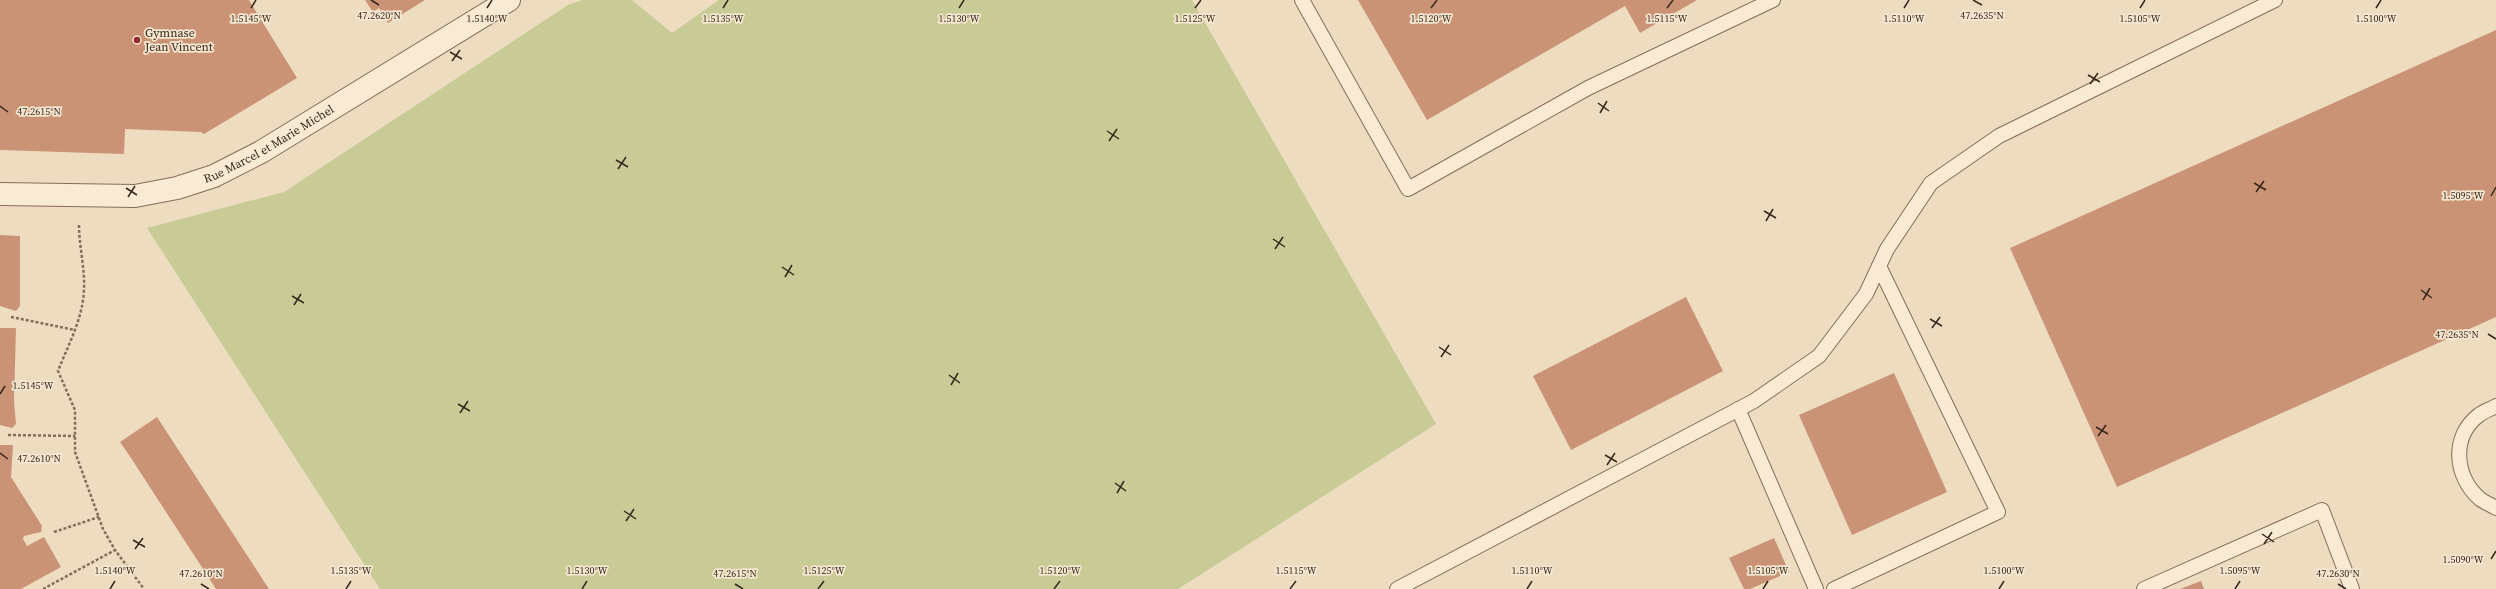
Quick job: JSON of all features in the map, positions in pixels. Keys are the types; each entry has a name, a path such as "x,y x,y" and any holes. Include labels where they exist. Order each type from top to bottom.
{"street":[{"name":"Rue Marcel et Marie Michel","path":"0,194 135,196 177,188 214,176 261,152 509,0"}],"lane":[{"path":"1302,0 1408,189 1588,88 1773,0"},
{"path":"1397,589 1738,409 1819,356 1866,294 1887,250 1931,183 2000,136 2275,0"},
{"path":"1834,589 1998,512 1879,266"},
{"path":"2496,406 2479,415 2462,435 2458,457 2466,483 2480,499 2496,508"},
{"path":"1738,409 1816,589"},
{"path":"2144,589 2322,510 2352,589"}],"path":[{"path":"79,196 79,248 84,288 81,315 58,371 75,410 75,452 99,517 115,550 144,589"},
{"path":"12,317 75,330"},
{"path":"8,434 75,436"},
{"path":"54,532 99,517"},
{"path":"44,589 115,550"}],"green space":[{"path":"582,0 632,0 672,33 719,0 1192,0 1436,424 1178,589 380,589 147,228 284,192 568,5"}],"building":[{"name":"Gymnase Jean Vincent","path":"0,0 249,0 297,78 204,134 201,132 125,129 124,154 0,150"},
{"path":"365,0 425,0 388,23 379,8 373,12"},
{"path":"1358,0 1697,0 1640,33 1625,6 1427,120"},
{"path":"2496,30 2496,317 2117,487 2010,248"},
{"path":"0,235 20,236 20,306 16,311 0,306"},
{"path":"1686,297 1723,371 1571,450 1533,376"},
{"path":"0,328 16,328 14,401 16,424 12,428 0,425"},
{"path":"1894,373 1947,492 1852,535 1799,415"},
{"path":"157,417 269,589 216,589 120,442"},
{"path":"0,445 13,445 11,477 42,526 41,532 24,536 23,539 27,546 44,537 61,567 21,589 0,589"},
{"path":"1774,538 1789,572 1750,589 1744,589 1729,558"},
{"path":"2201,581 2204,589 2180,589"}],"place":[{"name":"Gymnase Jean Vincent","path":"137,40"}]}
